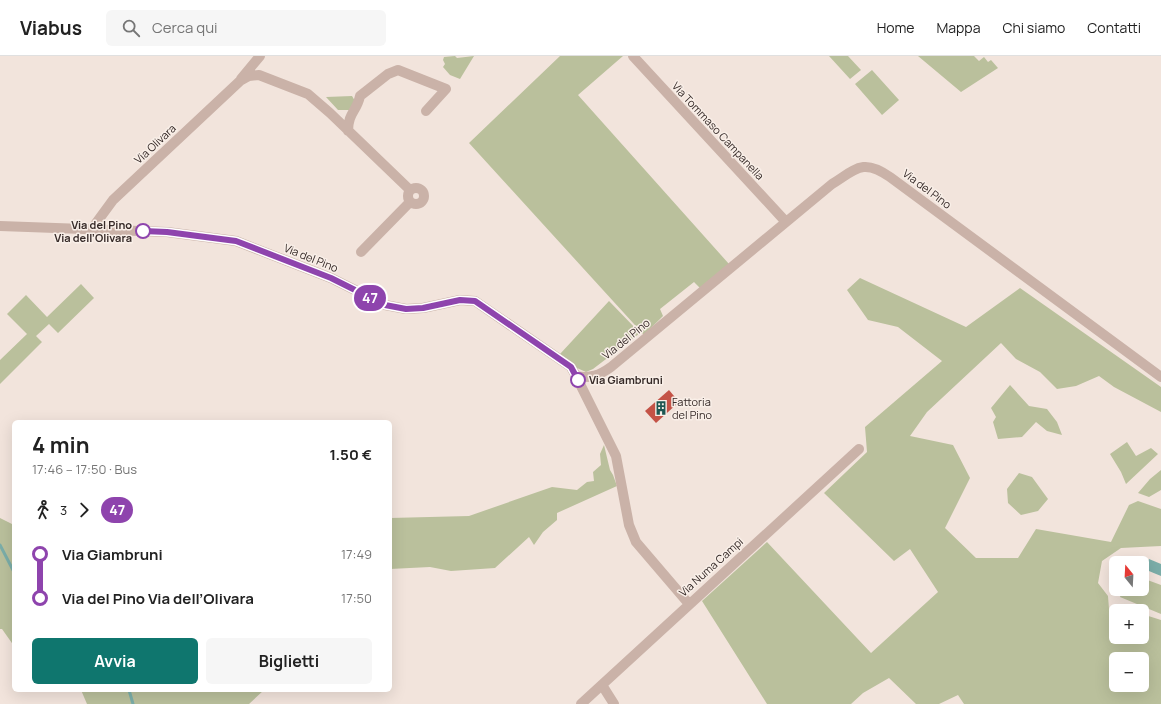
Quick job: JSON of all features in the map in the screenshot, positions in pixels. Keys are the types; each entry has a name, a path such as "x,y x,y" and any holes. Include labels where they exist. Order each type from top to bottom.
{"street":[{"name":"Via Olivara","path":"91,230 113,200 240,81 260,56"},
{"name":"Via Tommaso Campanella","path":"633,56 786,222"},
{"path":"348,131 348,121 351,112 358,104 360,96 388,74 398,70 446,89 426,111"},
{"name":"Via Olivara","path":"240,81 249,76 259,75 308,94 330,113 410,190 419,188 424,192 424,199 419,204 412,204 410,202 361,252"},
{"path":"330,113 346,114 351,112"},
{"name":"Via del Pino","path":"0,226 167,232 236,241 331,278 385,305 406,309 423,308 460,300 475,301 571,367 576,376 584,377 601,374 612,367 832,184 859,168 864,166 873,166 890,176 1161,377"},
{"path":"410,190 408,194 410,202"},
{"path":"576,376 616,456 629,525 636,542 688,604"},
{"name":"Via Numa Campi","path":"581,704 688,604 859,449"},
{"path":"602,685 614,704"}],"green space":[{"path":"455,56 457,58 474,56 460,79 450,75 443,67 445,64 443,60 444,57"},
{"path":"560,56 623,56 578,95 729,264 700,288 694,282 660,309 663,316 644,335 469,143"},
{"path":"829,56 848,56 861,70 850,79"},
{"path":"918,56 974,56 979,61 984,57 988,62 991,60 998,68 961,92"},
{"path":"872,70 899,100 882,115 855,84"},
{"path":"352,96 355,101 349,110 338,110 326,97"},
{"path":"860,278 966,327 1020,288 1161,387 1161,412 1114,387 1099,376 1076,386 1057,389 1040,372 1016,359 1001,343 927,412 910,436 953,445 970,478 945,528 976,558 1018,558 1036,529 1111,542 1129,505 1138,501 1161,509 1161,546 1121,548 1102,561 1098,583 1108,596 1109,644 1149,644 1149,616 1161,620 1161,704 964,704 958,695 939,704 916,704 889,678 863,693 851,704 767,704 702,601 767,542 871,653 938,592 910,549 894,561 824,493 867,452 865,427 942,361 898,327 868,320 847,290"},
{"path":"81,284 94,298 58,333 49,324 36,336 42,342 0,384 0,360 27,334 7,314 26,295 47,317"},
{"path":"609,301 640,333 593,369 586,372 577,368 560,354"},
{"path":"1010,385 1029,406 1047,409 1057,422 1062,435 1047,431 1036,422 1022,437 998,439 993,422 996,417 991,408"},
{"path":"1127,442 1136,456 1151,448 1158,454 1126,484 1121,472 1110,454"},
{"path":"604,445 610,470 617,486 557,513 557,520 543,532 534,545 529,537 495,568 451,571 430,567 392,569 392,518 469,516 552,487 577,490 587,482 594,481 593,472 601,465 600,454"},
{"path":"1161,470 1161,490 1149,497 1138,493 1150,479"},
{"path":"1019,473 1032,477 1048,499 1038,511 1021,515 1008,503 1007,489"},
{"path":"0,518 12,524 12,643 2,629 0,629"},
{"path":"1149,581 1161,585 1161,614 1149,609 1149,604 1137,604 1120,597 1149,596"},
{"path":"82,692 262,692 249,704 87,704"}],"water":[{"path":"1149,559 1161,564 1161,576 1149,571"}],"building":[{"name":"Fattoria del Pino","path":"669,390 679,402 656,423 645,411"}],"waterway":[{"path":"0,545 12,568"},
{"path":"130,692 133,704"}],"bus line":[{"name":"47","path":"143,231 167,232 236,241 331,278 362,295 385,305 406,309 423,308 460,300 475,301 571,367 578,380"}],"place":[{"name":"Via del Pino Via dell’Olivara","path":"143,231"},
{"name":"Via Giambruni","path":"578,380"},
{"name":"Fattoria del Pino","path":"661,408"}]}
